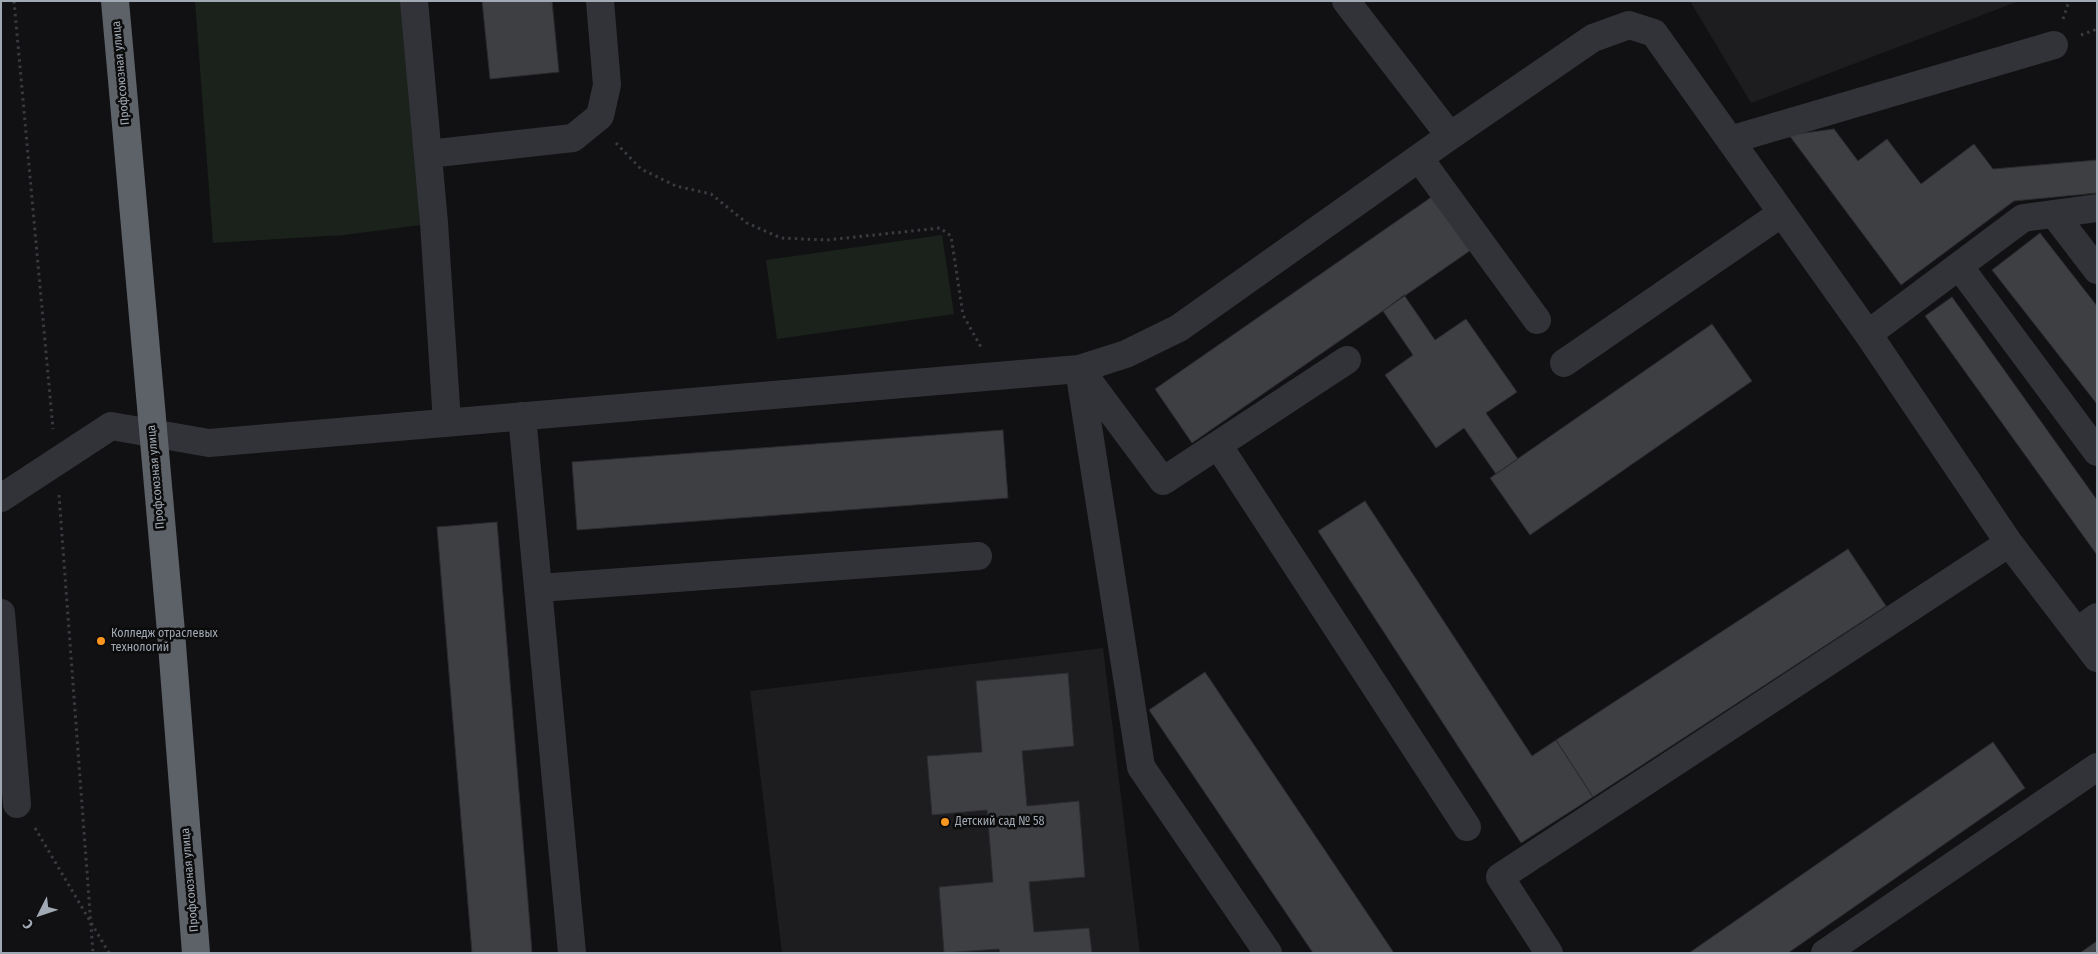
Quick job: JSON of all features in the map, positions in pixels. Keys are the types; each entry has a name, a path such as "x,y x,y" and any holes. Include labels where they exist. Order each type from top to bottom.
{"highway":[{"name":"Профсоюзная улица","path":"114,1 171,632 196,953"}],"street":[{"path":"414,1 428,154 447,422"},
{"path":"428,154 573,138 600,116 607,85 600,1"},
{"path":"1346,1 1450,136"},
{"path":"1,498 112,426 209,443 1080,369 1126,354 1179,328 1450,136 1593,38 1629,25 1654,33 1868,334 2009,543 2087,625 2097,658"},
{"path":"1730,140 2054,45"},
{"path":"1420,158 1538,320"},
{"path":"1868,334 2023,218 2097,208"},
{"path":"1564,363 1782,213"},
{"path":"2054,214 2097,270"},
{"path":"1959,266 2097,452"},
{"path":"1080,369 1163,482 1347,360"},
{"path":"1080,369 1141,767 1268,953"},
{"path":"522,416 572,953"},
{"path":"1218,445 1467,827"},
{"path":"1549,953 1500,877 2009,543"},
{"path":"539,588 978,556"},
{"path":"1,613 17,804"},
{"path":"1825,953 2097,768"}],"path":[{"path":"613,140 641,169 676,186 711,194 747,223 781,238 827,240 940,228 951,236 964,316 996,376"},
{"path":"17,804 38,832 109,953"}],"shaded area":[{"path":"195,1 402,1 421,225 344,235 213,243"},
{"path":"1690,1 2019,1 1751,103"},
{"path":"942,235 954,314 777,339 766,260"},
{"name":"Детский сад № 58","path":"1103,648 1140,953 782,953 750,691"}],"building":[{"path":"482,1 552,1 559,72 490,79"},
{"path":"1834,129 1858,161 1887,139 1921,184 1974,144 1993,169 2097,160 2097,193 2014,201 1901,285 1789,135"},
{"path":"1433,196 1471,250 1192,443 1155,389"},
{"path":"2040,233 2097,306 2097,404 1992,270"},
{"path":"1404,295 1435,340 1466,319 1517,392 1486,413 1518,459 1496,474 1464,428 1436,448 1385,375 1413,355 1383,311"},
{"path":"1952,297 2097,500 2097,555 1925,316"},
{"path":"1712,324 1752,381 1530,535 1490,478"},
{"path":"1003,430 1008,498 577,530 572,462"},
{"path":"1365,501 1532,756 1556,740 1593,797 1521,843 1318,531"},
{"path":"497,522 532,953 472,953 437,527"},
{"path":"1848,549 1886,606 1593,797 1556,740"},
{"path":"1205,672 1394,953 1313,953 1149,710"},
{"path":"1068,673 1074,746 1022,751 1027,806 1079,801 1085,877 1029,882 1034,932 1089,928 1092,953 1000,953 999,949 944,953 939,887 993,882 987,810 932,815 927,756 982,752 976,681"},
{"path":"1993,742 2025,788 1788,953 1689,953"},
{"path":"2097,941 2097,953 2080,953"}],"place":[{"name":"Колледж отраслевых технологий","path":"101,641"},
{"name":"Детский сад № 58","path":"945,822"}]}
